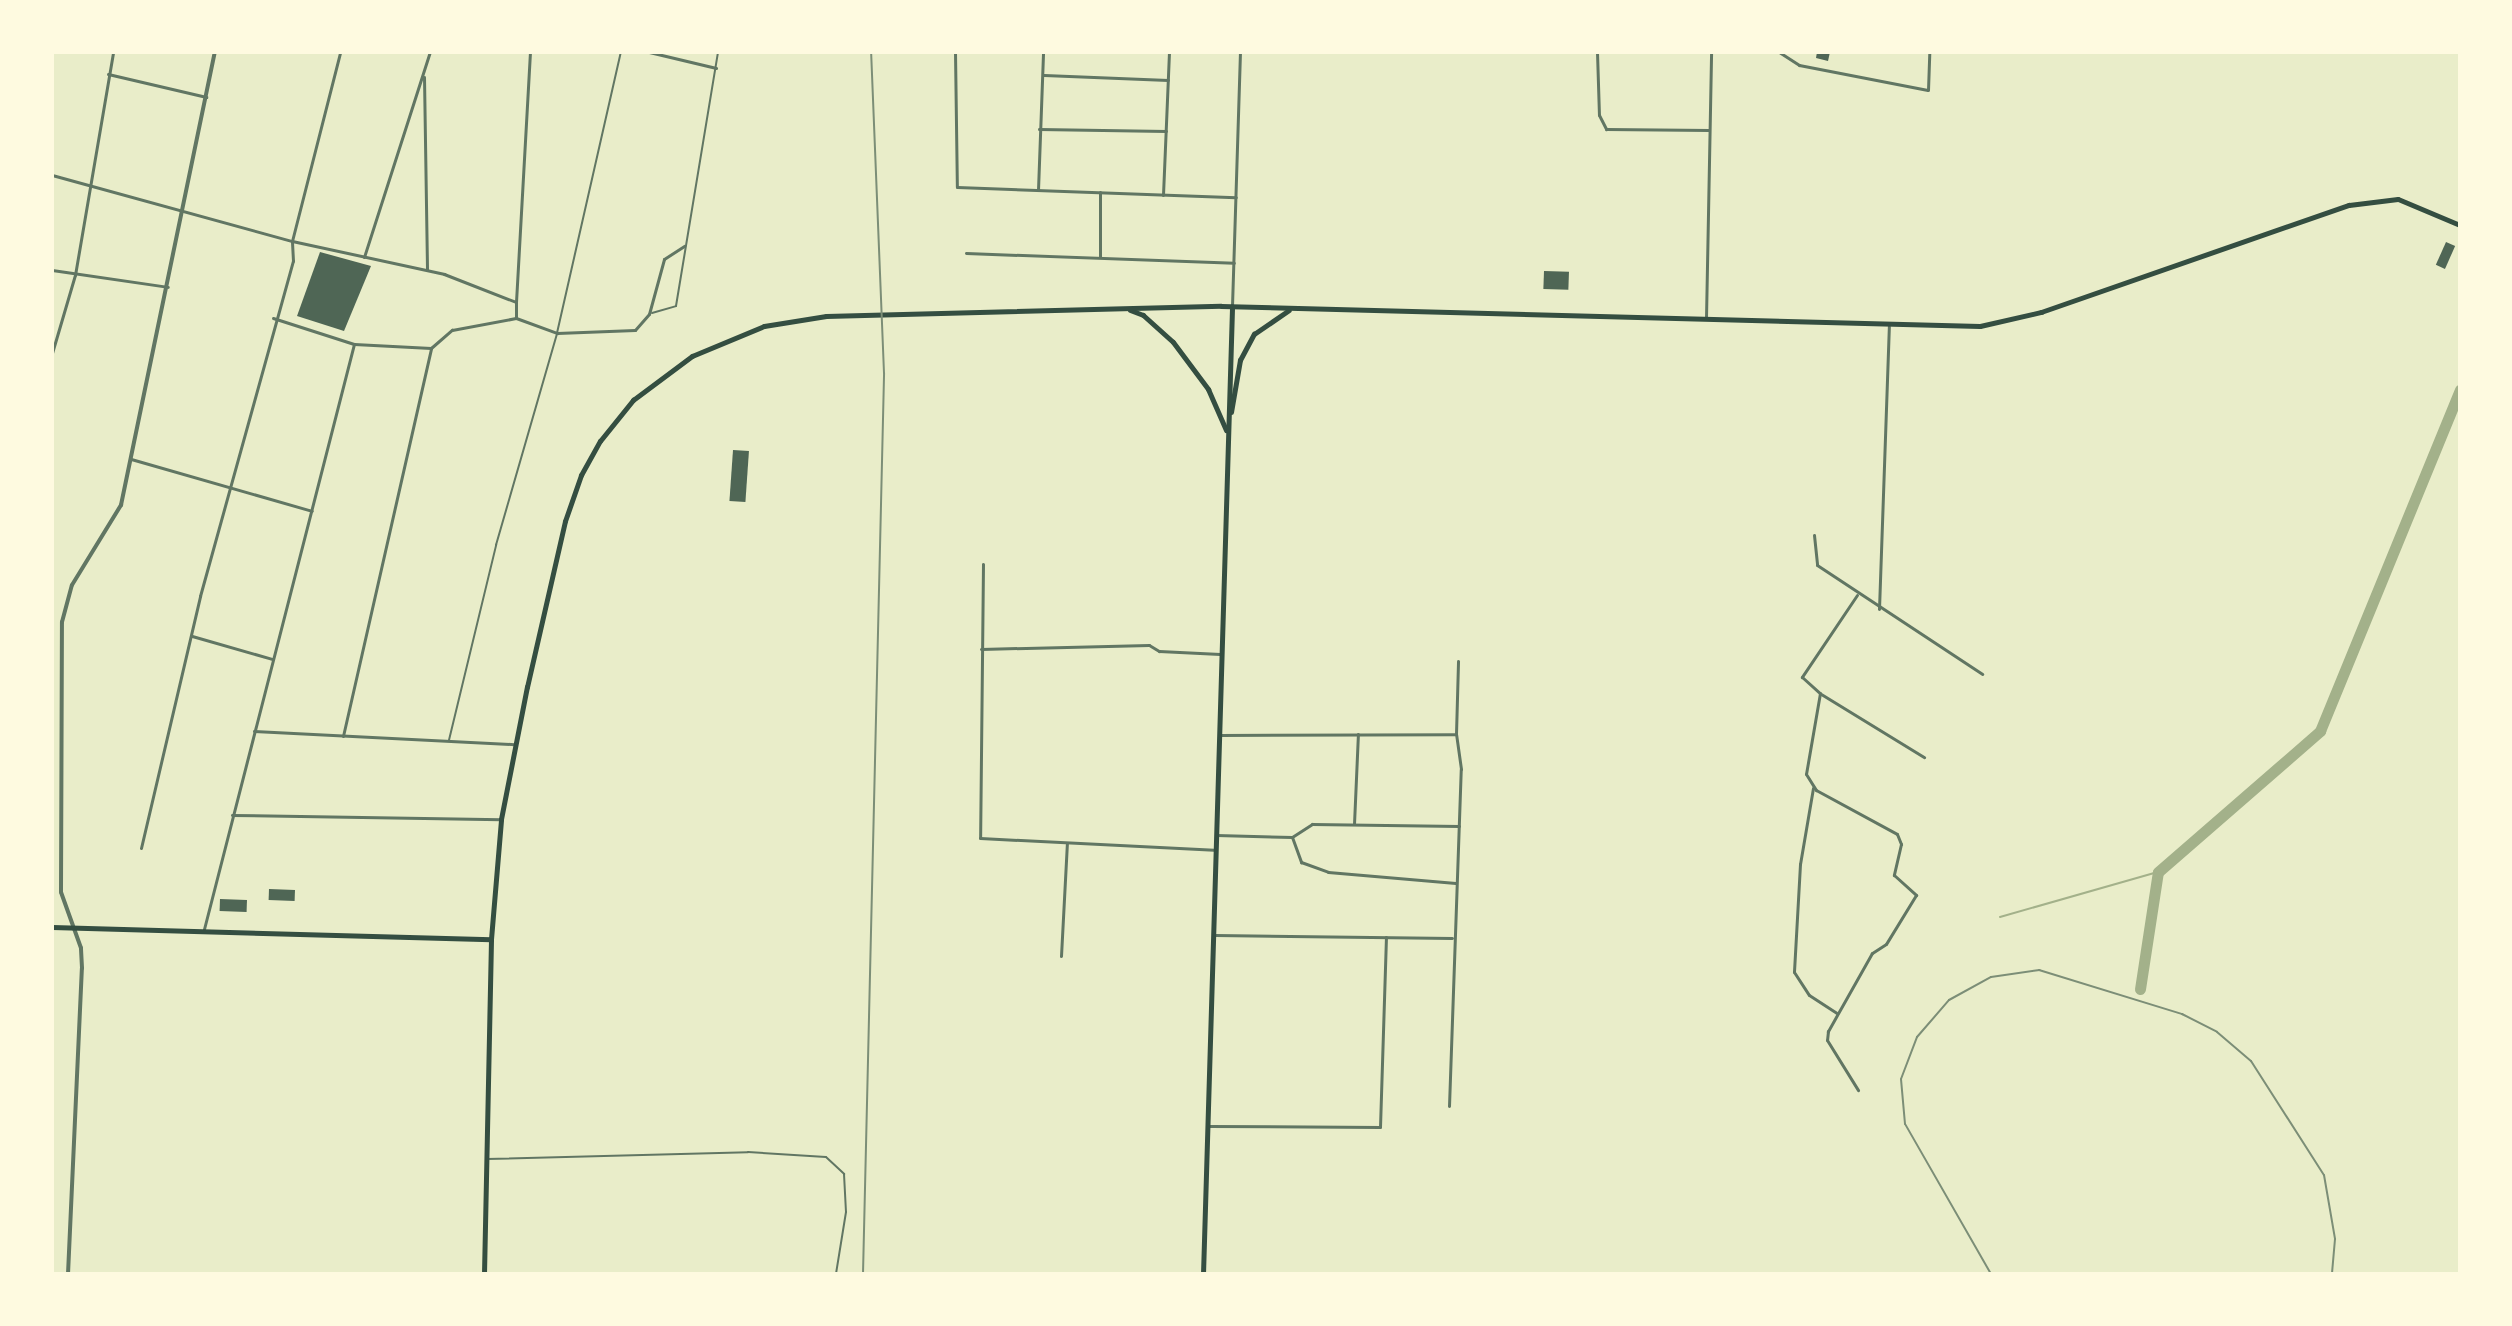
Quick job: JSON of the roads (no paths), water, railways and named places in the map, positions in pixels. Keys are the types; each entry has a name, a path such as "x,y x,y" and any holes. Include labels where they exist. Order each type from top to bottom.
{"main road":[{"path":"484,1274 491,939 501,819 514,744 565,521 581,475 611,426 644,390 716,344 796,320 1232,306 1706,318 1889,326 1980,326 2041,312 2349,205 2398,199 2460,225"},
{"path":"1203,1274 1232,306"},
{"path":"1228,435 1240,360 1264,323 1294,308"},
{"path":"1125,309 1143,315 1173,342 1208,389 1228,435"},
{"path":"52,927 491,939"}],"street":[{"path":"52,353 75,275 113,52"},
{"path":"68,1274 82,968 75,927 61,892 62,622 72,585 121,505 215,52"},
{"path":"141,848 229,486 273,318 293,261 292,241 340,52"},
{"path":"364,257 430,52"},
{"path":"516,318 530,52"},
{"path":"649,52 716,68"},
{"path":"955,52 957,187 1236,197"},
{"path":"1038,190 1043,52"},
{"path":"1163,195 1169,52"},
{"path":"1232,306 1240,52"},
{"path":"1597,52 1599,115 1606,129 1709,130"},
{"path":"1706,318 1711,52"},
{"path":"1779,52 1799,65 1928,90 1929,52"},
{"path":"424,73 427,271"},
{"path":"108,74 206,97"},
{"path":"1042,75 1168,80"},
{"path":"1039,129 1166,131"},
{"path":"52,175 292,241 427,271 516,302"},
{"path":"1100,192 1100,258"},
{"path":"343,736 431,348 452,330 516,318 557,333 635,330 649,314 664,259 684,246"},
{"path":"966,253 1234,263"},
{"path":"52,270 168,287"},
{"path":"273,318 354,344 431,348"},
{"path":"1879,609 1889,326"},
{"path":"204,931 354,344"},
{"path":"131,459 312,511"},
{"path":"1814,535 1817,565 1857,595 1982,674"},
{"path":"983,564 978,835 985,841 1214,850"},
{"path":"1857,595 1802,677 1820,693 1924,757"},
{"path":"191,635 272,659"},
{"path":"981,649 1149,645 1159,651 1220,654"},
{"path":"1449,1106 1452,938 1461,769 1456,734 1458,661"},
{"path":"1820,693 1807,749 1806,774 1813,788 1897,834 1901,844 1894,875 1916,895 1886,944 1872,953 1837,1013 1827,1040 1858,1090"},
{"path":"253,731 514,744"},
{"path":"1354,824 1358,734"},
{"path":"1217,736 1456,734"},
{"path":"1813,788 1800,864 1794,972 1809,995 1837,1013"},
{"path":"232,815 501,819"},
{"path":"1214,835 1292,837 1312,824 1459,826"},
{"path":"1292,837 1301,862 1328,872 1456,883"},
{"path":"1061,956 1067,843"},
{"path":"1212,935 1452,938"},
{"path":"1207,1126 1380,1127 1386,937"}],"lane":[{"path":"449,740 496,545 557,333 621,52"},
{"path":"649,314 676,306 718,52"},
{"path":"485,1159 748,1152 826,1157 844,1174 846,1212 836,1274"}],"waterway":[{"path":"2140,989 2158,872 2320,731 2460,390"},
{"path":"2000,917 2158,872"}],"railway":[{"path":"863,1274 884,373 871,52"},
{"path":"1991,1274 1905,1124 1901,1079 1917,1037 1949,1000 1991,977 2039,970 2182,1014 2217,1032 2251,1061 2324,1175 2335,1239 2332,1274"}]}
